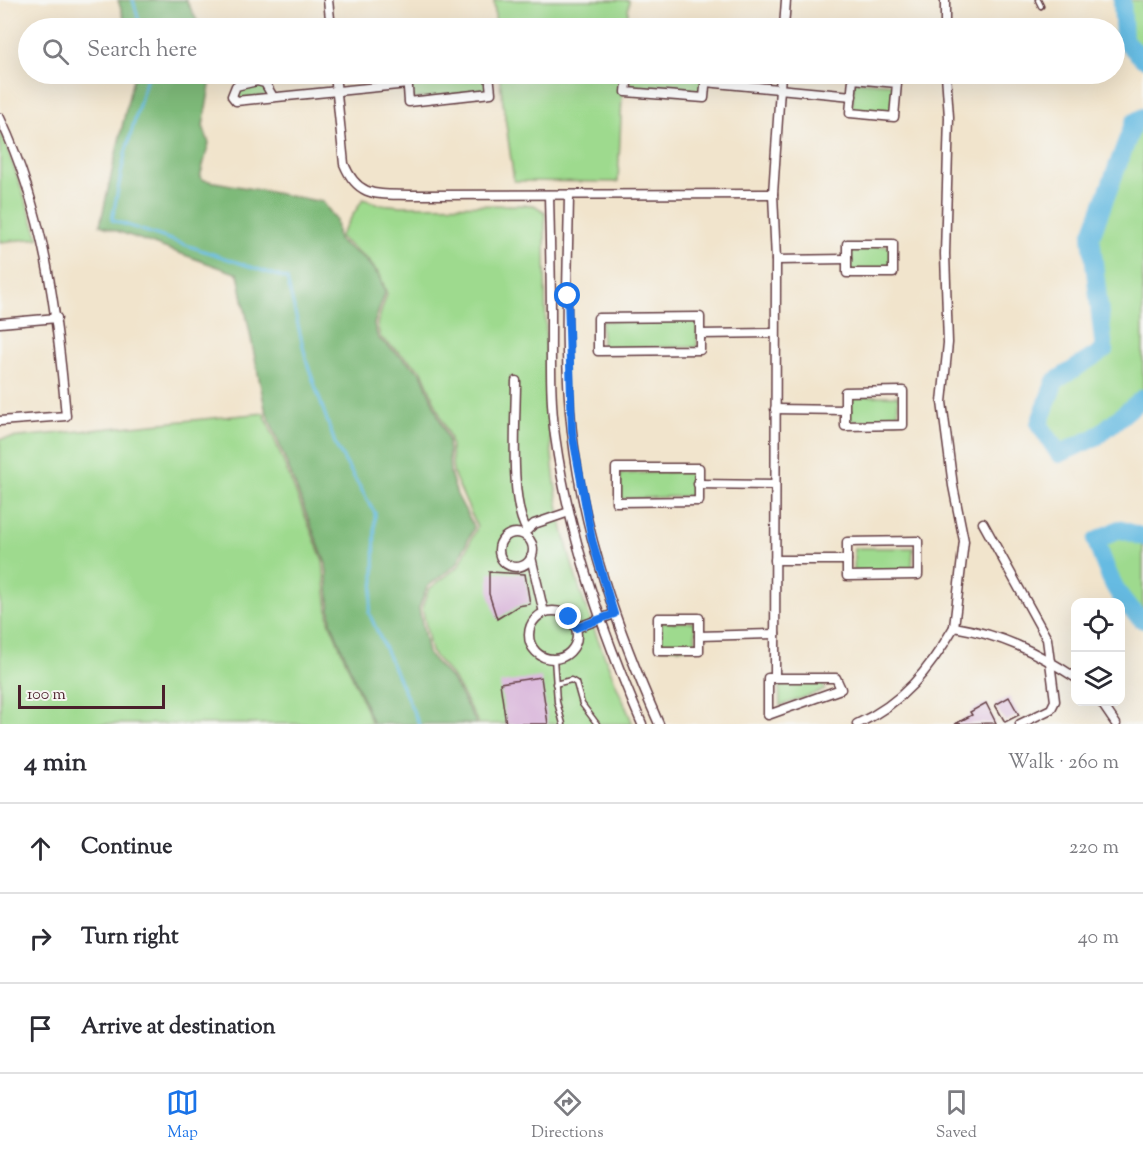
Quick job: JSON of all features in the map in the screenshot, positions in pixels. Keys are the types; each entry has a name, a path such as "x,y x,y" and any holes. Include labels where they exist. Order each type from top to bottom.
{"street":[{"path":"328,0 330,18"},
{"path":"785,18 786,0"},
{"path":"945,0 945,18"},
{"path":"336,84 344,164 350,177 367,192 549,195 773,194"},
{"path":"273,97 337,93 408,84 410,102 490,93 490,84"},
{"path":"627,84 626,92 704,99 705,84"},
{"path":"746,84 852,96"},
{"path":"775,678 774,333 776,260 773,194 780,84"},
{"path":"853,84 850,113 894,117 897,84"},
{"path":"857,724 878,714 910,690 935,659 954,627 964,541 953,486 942,402 948,343 945,254 948,117 946,84"},
{"path":"0,118 11,141 43,237 57,318 66,416 0,421"},
{"path":"549,195 551,372 555,434 569,512 598,618 643,724 657,720 614,614 592,540 572,432 568,361 569,195"},
{"path":"847,244 893,244 893,273 847,273 847,259 847,244"},
{"path":"776,260 847,259"},
{"path":"700,317 700,334 700,350 598,351 598,318 700,317"},
{"path":"0,323 57,318"},
{"path":"700,334 774,333"},
{"path":"516,381 517,483 522,522 532,546 531,557 544,613"},
{"path":"903,391 903,425 845,426 845,410 845,392 903,391"},
{"path":"775,409 845,410"},
{"path":"616,468 699,468 698,484 699,501 616,502 616,468"},
{"path":"698,484 774,485"},
{"path":"531,557 524,565 514,567 501,559 499,549 503,538 514,533 525,532 550,517 569,512"},
{"path":"982,523 1047,639 1055,701 1051,709 1020,724"},
{"path":"918,541 918,575 847,576 847,560 847,542 918,541"},
{"path":"775,560 847,560"},
{"path":"544,613 563,613 576,628 576,642 573,648 555,658 540,654 531,643 530,629 544,613"},
{"path":"576,628 614,614"},
{"path":"658,618 699,618 699,636 699,651 658,651 658,618"},
{"path":"954,627 987,632 1023,645 1071,675"},
{"path":"699,636 775,634"},
{"path":"624,681 638,676"},
{"path":"768,678 775,678 836,678 841,689 768,715 768,678"},
{"path":"1104,706 1116,724"}],"lane":[{"path":"1038,0 1041,6"},
{"path":"555,658 557,702 563,724"},
{"path":"555,684 571,680 576,683 582,704 597,724"}],"green space":[{"path":"118,0 186,0 196,18 124,18"},
{"path":"494,0 629,0 628,18 495,18"},
{"path":"1122,0 1143,0 1143,59 1125,41 1125,18 1123,18"},
{"path":"132,84 210,84 203,126 209,143 200,177 204,180 323,202 336,220 338,240 365,259 379,276 385,293 374,324 378,338 421,373 448,440 450,473 457,495 474,527 457,564 427,587 419,608 428,654 452,680 477,724 373,724 331,622 326,564 265,408 238,274 100,225"},
{"path":"263,84 270,95 238,99 234,96 236,89"},
{"path":"410,84 488,84 488,91 412,99"},
{"path":"500,84 623,84 618,182 514,181"},
{"path":"629,84 702,84 701,96 629,90"},
{"path":"854,84 895,84 892,115 852,111"},
{"path":"1143,117 1143,398 1096,437 1059,454 1039,424 1055,381 1104,350 1091,236 1134,122"},
{"path":"0,128 39,238 0,242"},
{"path":"363,199 379,204 401,206 534,205 545,212 548,395 558,504 580,589 633,724 479,724 453,678 431,652 422,607 429,589 459,566 477,527 453,473 450,439 422,371 380,337 377,324 387,294 380,275 366,258 339,237"},
{"path":"891,246 891,271 850,272 849,247"},
{"path":"697,319 697,347 602,348 601,321"},
{"path":"848,396 898,396 898,421 848,421"},
{"path":"264,413 323,561 329,621 372,724 0,724 0,439"},
{"path":"693,471 694,496 621,499 620,474"},
{"path":"1119,529 1143,537 1143,620 1119,594 1096,541"},
{"path":"854,548 913,548 912,571 854,571"},
{"path":"661,622 695,622 696,648 661,648"},
{"path":"822,682 825,690 780,706 779,683"}],"building":[{"path":"489,572 525,574 530,604 518,606 497,619 489,594"},
{"path":"541,677 548,724 506,724 500,683"},
{"path":"1009,697 1019,715 1005,722 995,705"},
{"path":"986,703 996,723 955,724 972,715 970,712"}],"waterway":[{"path":"133,0 138,18"},
{"path":"1122,0 1123,18"},
{"path":"1125,41 1143,59"},
{"path":"145,84 125,154 112,220 287,279 307,363 336,446 375,513 374,581 369,613 419,724"},
{"path":"1143,117 1134,122 1091,236 1104,350 1055,381 1039,424 1059,454 1096,437 1143,398"},
{"path":"1143,537 1119,529 1096,541 1119,594 1143,620"}],"route":[{"path":"568,296 568,371 572,432 592,540 614,614 576,628 569,617"}]}
